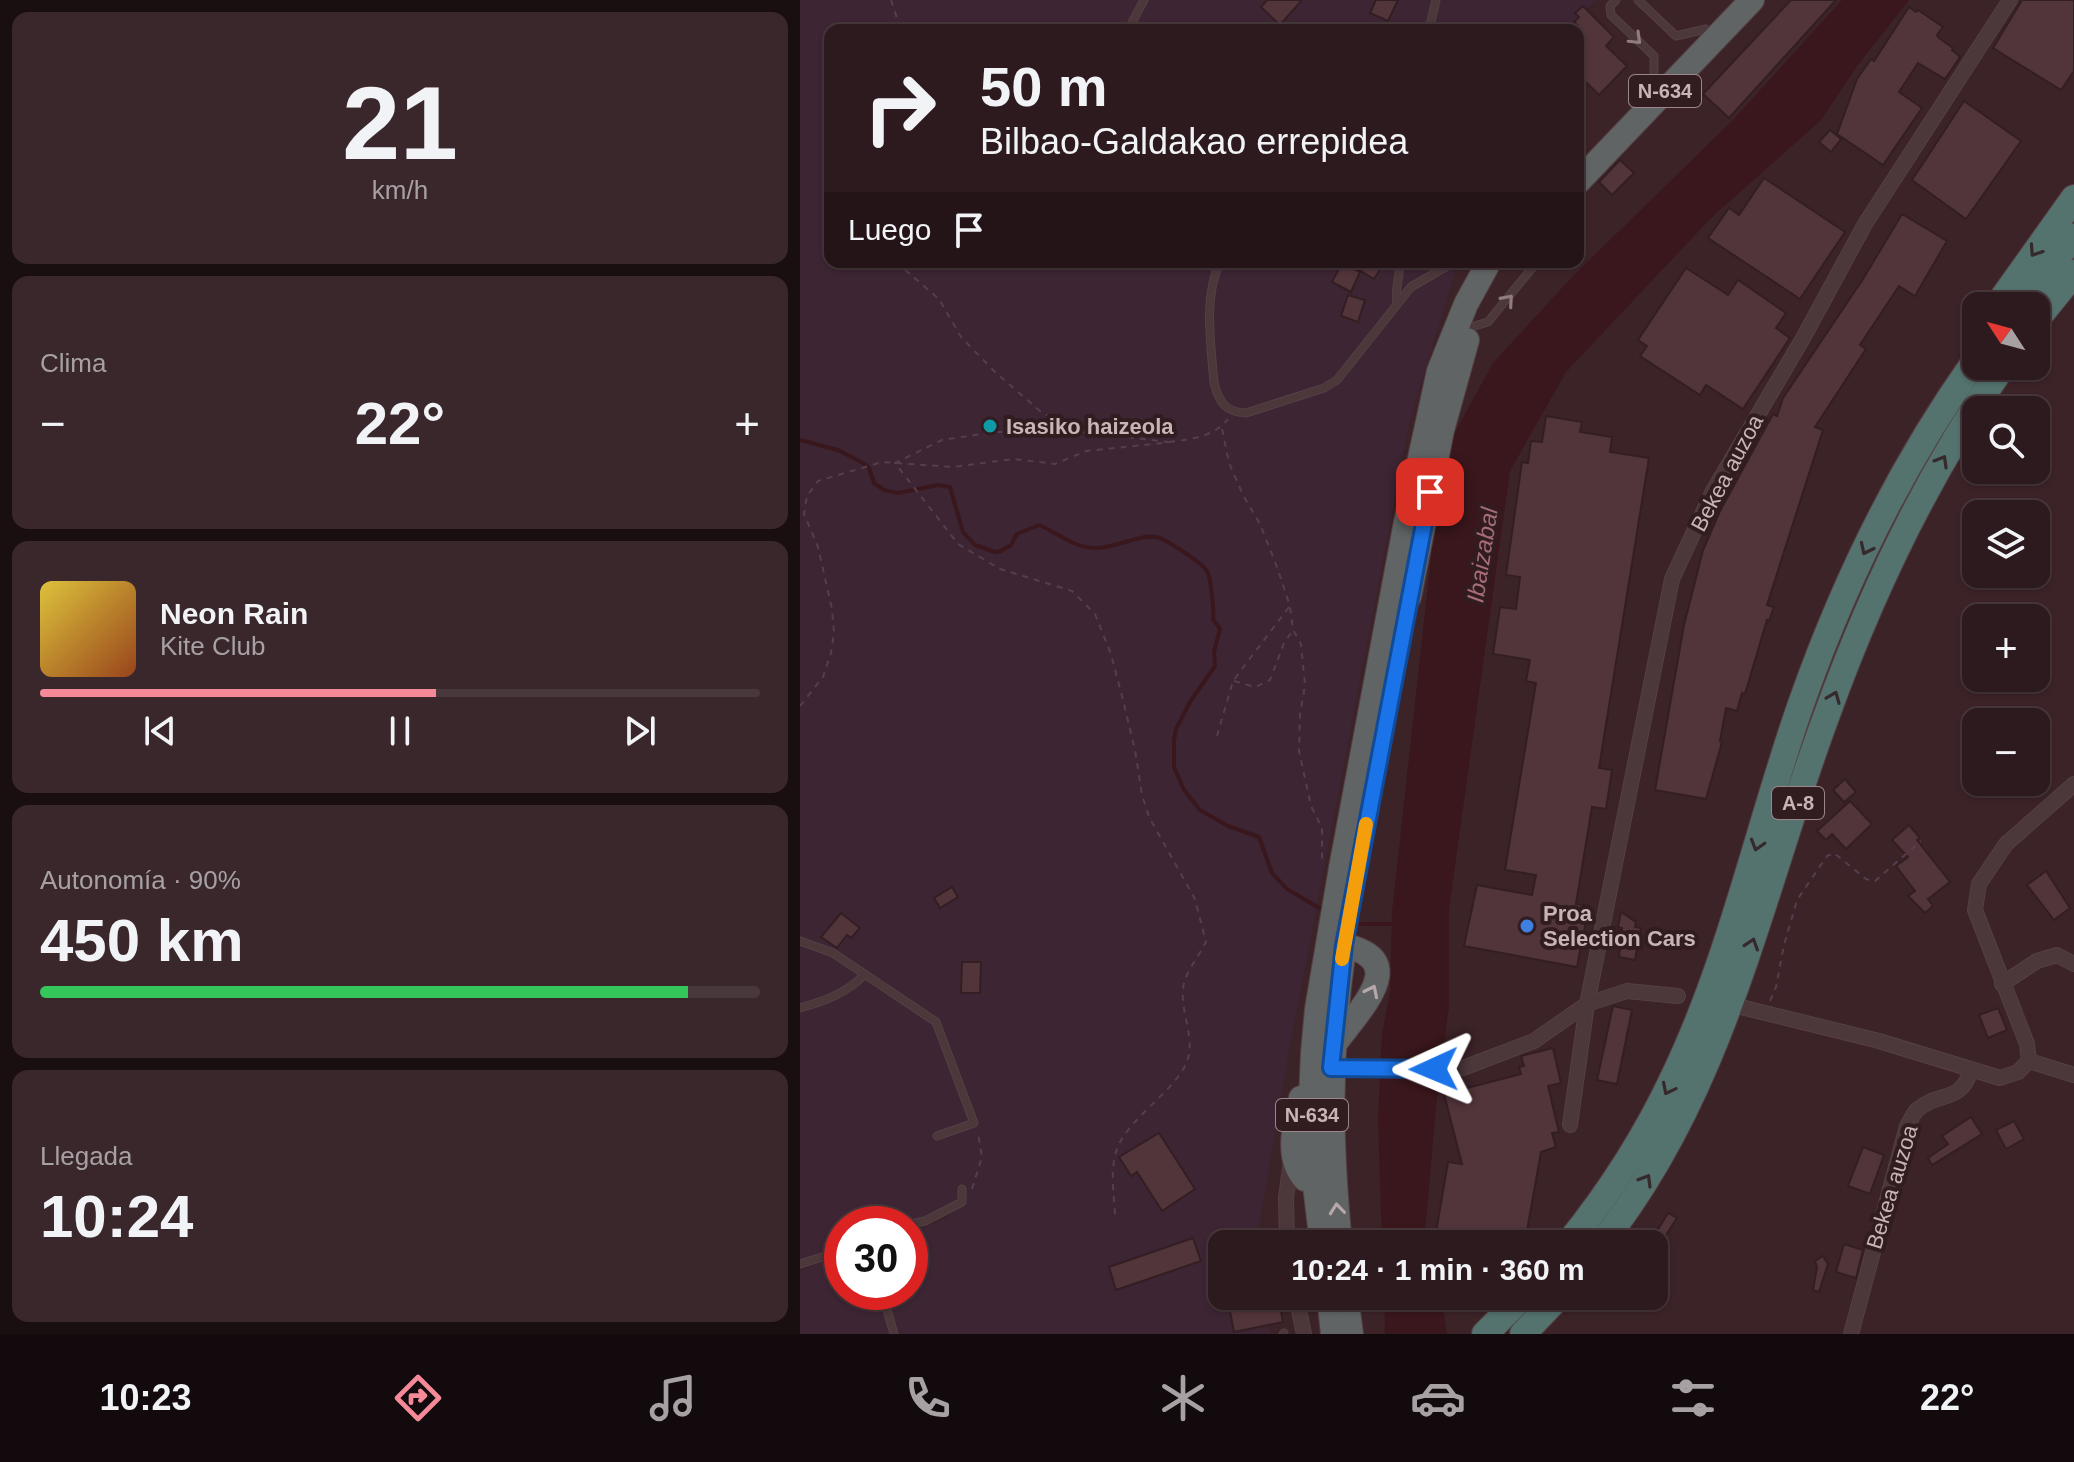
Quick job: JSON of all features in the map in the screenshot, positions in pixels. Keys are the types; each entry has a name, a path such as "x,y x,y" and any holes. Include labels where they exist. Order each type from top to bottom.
{"highway":[{"name":"N-634","path":"1584,156 1735,0"},
{"name":"N-634","path":"1584,176 1752,0"},
{"path":"2007,292 2074,198"},
{"path":"2027,292 2074,237"},
{"name":"N-634","path":"1337,944 1406,522 1439,371 1466,304 1486,268"},
{"name":"N-634","path":"1321,1230 1311,1098 1326,1056 1317,1009 1337,944 1442,430 1471,327 1488,290 1503,268"},
{"path":"2050,303 2074,273"},
{"path":"2050,312 2074,296"},
{"path":"1928,430 1962,366"},
{"name":"A-8","path":"1578,1230 1617,1178 1675,1074 1727,942 1807,689 1847,589 1894,489 1928,430 1962,380"},
{"name":"A-8","path":"1611,1230 1638,1193 1672,1136 1718,1038 1748,957 1825,718 1875,593 1944,455 1994,380"},
{"path":"1317,1177 1297,1171 1294,1162 1293,1144 1300,1101 1326,1056 1365,1004 1379,976 1370,955 1363,950 1337,944"},
{"name":"N-634","path":"1317,1177 1335,1230"},
{"path":"1330,1310 1333,1334"},
{"path":"1348,1310 1351,1334"},
{"path":"1485,1334 1517,1315"}],"street":[{"name":"Bekea auzoa","path":"1570,1125 1587,1004 1672,579 1713,491 1802,340 1865,224 2010,0"},
{"path":"2029,1061 2027,1044 1975,910 1979,884 2006,844 2074,784"},
{"path":"2002,984 2037,961 2057,955 2074,964"},
{"path":"1326,1056 1376,1070 1463,1068 1534,1041 1587,1004 1627,991 1678,996"},
{"path":"1745,1008 1879,1041 2000,1078 2018,1072 2029,1061"},
{"path":"2029,1061 2074,1075"},
{"name":"Bekea auzoa","path":"1851,1334 1907,1126 1917,1110 1960,1091 1967,1083 1971,1070"},
{"path":"1287,1230 1286,1198 1293,1144"},
{"path":"1286,1198 1292,1189 1317,1177"},
{"path":"1299,1310 1304,1334"}],"lane":[{"path":"1131,24 1144,0"},
{"path":"1430,24 1436,0"},
{"path":"1616,0 1610,6 1611,15 1654,56 1654,83"},
{"path":"1638,0 1676,36 1706,29"},
{"path":"1217,268 1210,293 1214,383 1224,407 1234,413 1246,413 1324,388 1337,380 1411,287 1444,268"},
{"path":"1397,303 1395,295 1400,268"},
{"path":"1471,327 1488,322 1532,268"},
{"path":"800,941 833,953 936,1022 974,1123 937,1136"},
{"path":"800,1008 826,1001 855,984 865,974"},
{"path":"928,1219 962,1202 962,1189"},
{"path":"800,1264 824,1257"},
{"path":"887,1310 894,1334"}],"path":[{"path":"891,0 899,24"},
{"path":"903,268 939,299 961,337 994,371 1040,411 1074,431"},
{"path":"800,706 823,677 834,633 832,609 818,547 804,514 807,496 818,481 854,473 882,462 952,467 1014,459 1055,464 1086,451 1196,439 1221,428 1234,413"},
{"path":"1221,428 1229,463 1260,524 1290,606 1293,630 1301,644 1305,685 1299,751 1311,806 1322,828 1324,869"},
{"path":"895,463 942,440 994,432 1074,431 1169,442"},
{"path":"895,463 958,544 1000,569 1072,591 1095,614 1111,654 1149,817 1195,899 1206,942 1185,979 1183,992 1189,1055 1179,1074 1126,1133 1116,1151 1113,1171 1115,1214"},
{"path":"1217,736 1233,681 1290,606"},
{"path":"1233,681 1255,687 1270,680 1284,643 1293,630"},
{"path":"1763,1013 1776,987 1781,956 1797,900 1827,856 1834,853 1866,879 1875,881 1921,841"},
{"path":"962,1202 978,1177 982,1157 974,1123"}],"shaded area":[{"path":"800,0 1596,0 1573,24 824,24 824,268 1456,268 1409,423 1286,1067 1258,1230 1208,1230 1208,1310 1266,1310 1270,1334 800,1334 800,1271 824,1261 824,1310 928,1310 928,1226 947,1218 971,1190 954,1207 928,1217 928,1206 824,1206 824,1259 800,1270"}],"water":[{"name":"Ibaizabal","path":"1842,0 1909,0 1857,66 1821,120 1712,217 1566,372 1510,471 1449,909 1449,1007 1437,1096 1425,1230 1382,1230 1378,1119 1382,1033 1390,993 1392,912 1439,485 1453,436 1493,363 1584,265 1733,120"},
{"path":"1384,1310 1443,1310 1447,1334 1385,1334"}],"building":[{"path":"1267,0 1302,0 1281,24 1261,7"},
{"path":"1376,0 1398,0 1388,21 1370,13"},
{"path":"1791,0 1836,0 1729,118 1703,94"},
{"path":"2022,0 2074,0 2074,71 2061,90 1993,48"},
{"path":"1583,6 1614,37 1606,46 1627,66 1599,95 1587,83 1584,87 1584,24 1574,22 1579,17 1575,13"},
{"path":"1909,7 1943,27 1937,35 1960,57 1945,79 1918,63 1899,92 1922,108 1883,165 1837,134 1857,79 1871,59 1874,61"},
{"path":"1964,101 2021,141 1966,219 1912,180"},
{"path":"1830,130 1841,139 1831,152 1819,142"},
{"path":"1620,160 1634,173 1612,195 1599,182"},
{"path":"1764,178 1845,232 1800,299 1708,238 1729,208 1739,215"},
{"path":"1902,214 1947,241 1915,296 1899,286 1860,345 1866,349 1815,427 1823,430 1767,605 1774,607 1737,711 1726,708 1722,742 1706,799 1655,790 1684,625 1703,550 1720,511 1773,414 1777,416 1783,398 1863,279"},
{"path":"1339,268 1352,268 1360,272 1351,292 1332,282"},
{"path":"1360,268 1381,268 1374,279"},
{"path":"1686,268 1728,295 1738,280 1786,313 1776,328 1790,338 1743,409 1706,385 1700,395 1640,356 1647,346 1638,340"},
{"path":"1348,295 1365,300 1358,322 1341,316"},
{"path":"1546,416 1582,422 1580,432 1612,437 1610,452 1649,458 1599,768 1612,770 1606,809 1592,807 1576,904 1589,906 1577,967 1464,946 1477,885 1532,895 1536,875 1505,870 1536,683 1526,681 1530,660 1493,654 1500,607 1516,609 1520,577 1506,575 1522,462 1528,463 1531,441 1542,442"},
{"path":"1845,779 1856,792 1844,802 1833,790"},
{"path":"1850,801 1872,824 1846,849 1832,834 1826,840 1817,831"},
{"path":"1909,825 1950,882 1928,899 1933,906 1925,913 1908,896 1915,891 1896,866 1908,857 1892,840"},
{"path":"2046,871 2070,908 2054,920 2027,885"},
{"path":"952,887 958,897 940,908 934,898"},
{"path":"1621,912 1636,922 1635,927 1641,928 1635,960 1619,957"},
{"path":"841,913 860,928 851,938 847,935 837,948 821,937"},
{"path":"962,962 981,962 980,993 961,993"},
{"path":"1613,1006 1632,1010 1617,1084 1597,1080"},
{"path":"1998,1008 2007,1030 1988,1038 1979,1015"},
{"path":"1553,1048 1561,1083 1548,1086 1559,1132 1552,1133 1556,1147 1541,1152 1527,1230 1436,1230 1448,1162 1462,1164 1444,1094 1521,1074 1519,1067 1524,1066 1521,1056"},
{"path":"1971,1117 1982,1134 1932,1165 1928,1158 1948,1144 1942,1136"},
{"path":"2014,1121 2024,1139 2006,1149 1996,1130"},
{"path":"1159,1133 1195,1189 1162,1211 1137,1172 1131,1176 1119,1157"},
{"path":"1863,1147 1884,1155 1870,1194 1848,1186"},
{"path":"1668,1213 1677,1218 1668,1232 1658,1230"},
{"path":"1193,1238 1201,1261 1116,1290 1109,1267"},
{"path":"1844,1244 1863,1250 1856,1278 1836,1272"},
{"path":"1823,1256 1828,1264 1819,1292 1813,1290 1817,1267 1815,1261"},
{"path":"1230,1310 1281,1310 1283,1322 1234,1332"}],"waterway":[{"path":"800,440 838,450 863,463 869,468 874,483 884,490 898,493 938,485 950,487 963,532 975,545 995,552 1011,545 1017,534 1039,525 1087,547 1102,548 1156,537 1175,546 1203,567 1210,580 1213,619 1220,629 1214,652 1215,666 1176,729 1174,767 1184,790 1200,810 1228,826 1259,837 1272,873 1287,889 1321,909"},
{"path":"1361,924 1395,924"}],"slow traffic":[{"path":"1342,959 1366,824"}],"place":[{"name":"Isasiko haizeola","path":"990,426"},
{"name":"Proa Selection Cars","path":"1527,926"}],"route":[{"path":"1430,492 1344,945 1331,1068 1434,1069"}]}
